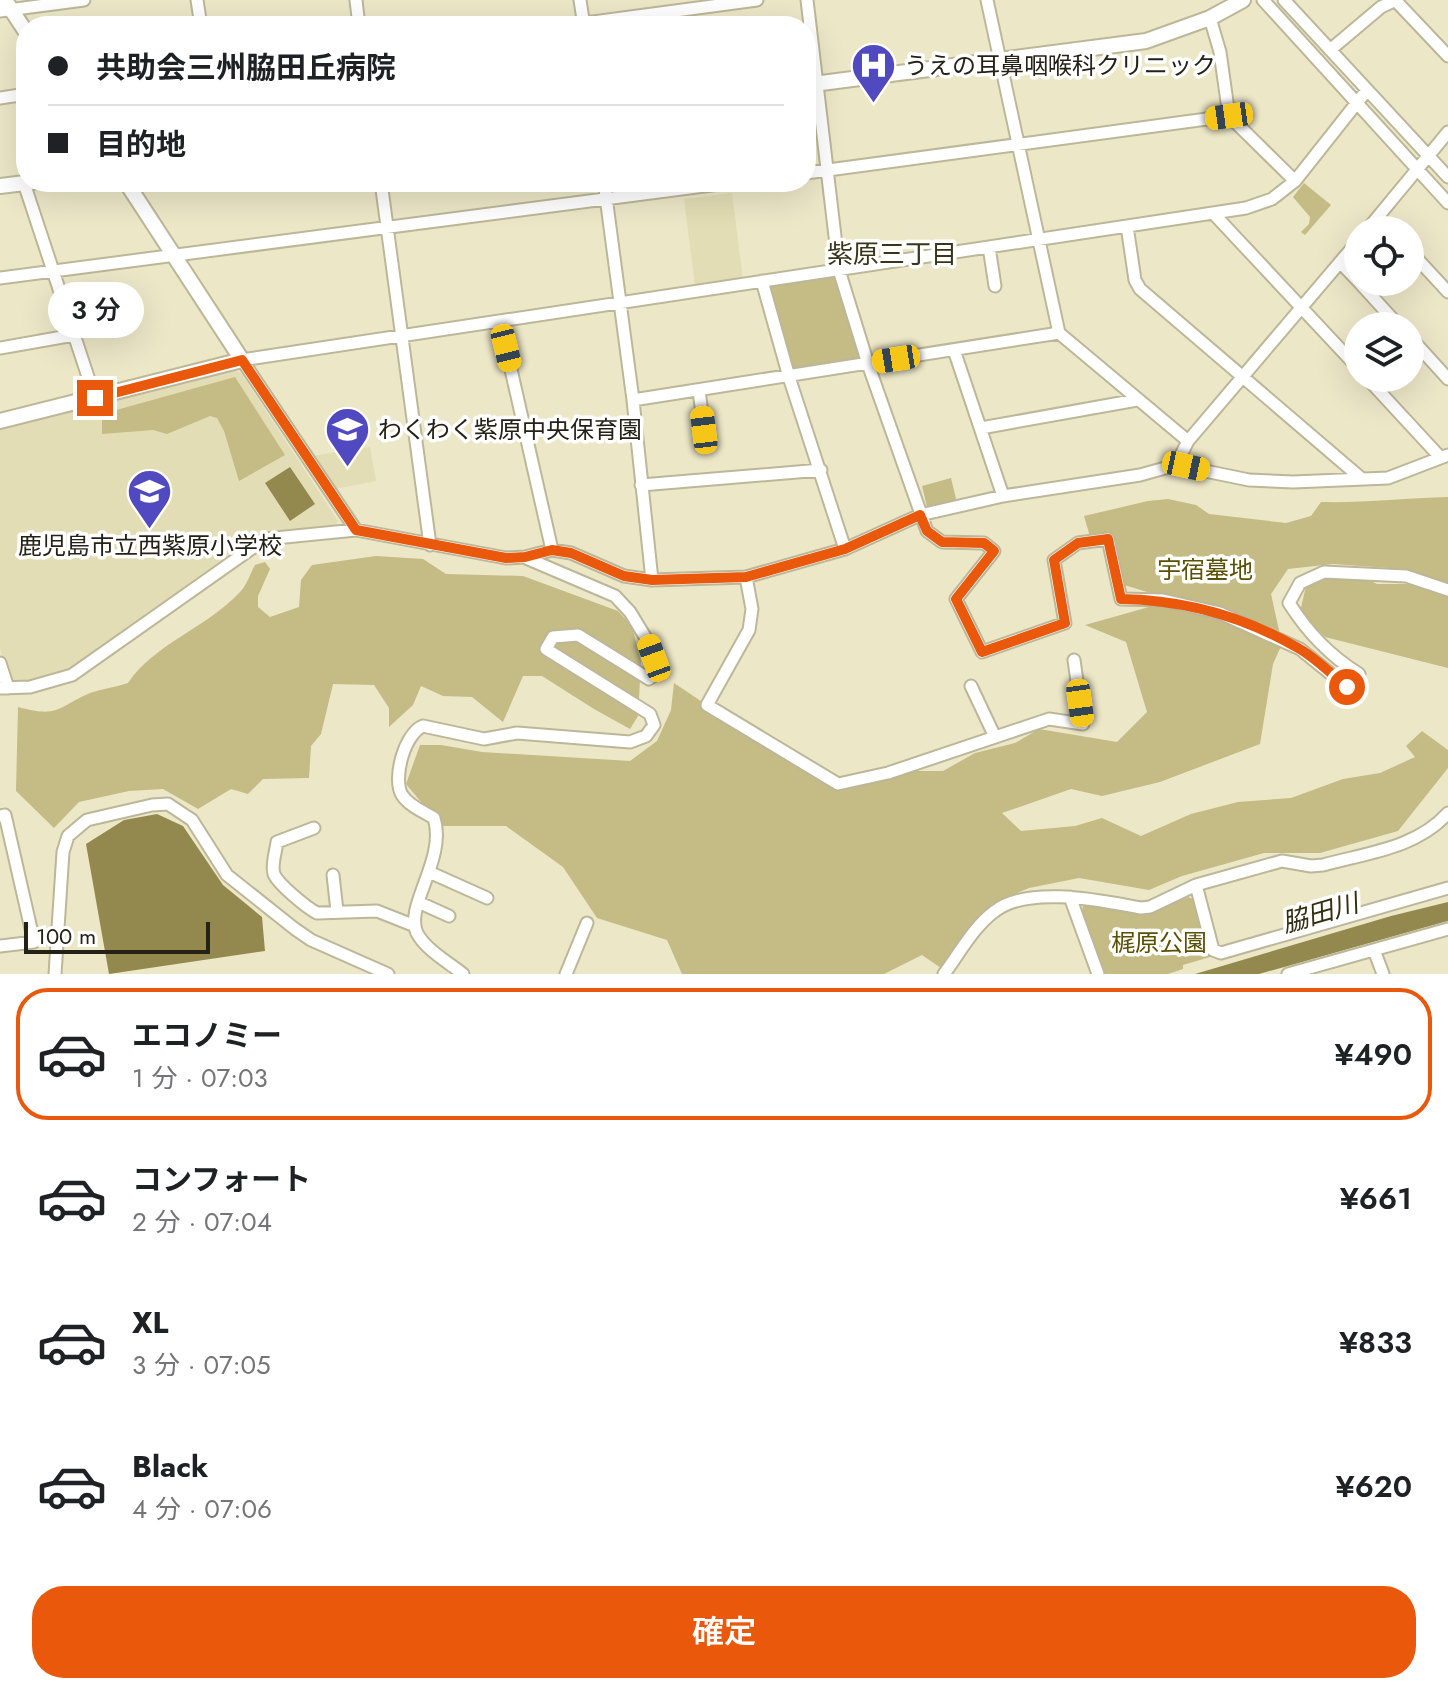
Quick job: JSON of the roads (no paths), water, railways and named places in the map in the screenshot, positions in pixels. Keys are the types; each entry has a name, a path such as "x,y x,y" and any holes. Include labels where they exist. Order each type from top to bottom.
{"street":[{"path":"6,7 84,0"},
{"path":"631,16 694,4 757,0"},
{"path":"987,0 1059,333 1188,441"},
{"path":"816,83 1146,41 1210,18 1243,0"},
{"path":"1263,0 1448,203"},
{"path":"1284,0 1448,177"},
{"path":"1330,50 1381,7 1395,0 1448,56"},
{"path":"1210,18 1220,52 1229,116 1295,181"},
{"path":"0,421 242,360 1246,208 1272,199 1295,181 1367,90"},
{"path":"816,109 828,170 839,270 920,515 927,531 942,542 984,543 994,551 956,599 982,652 1065,623 1054,560 1078,543 1108,539 1121,599 1163,600 1220,613 1300,649 1347,687 1359,674 1334,658 1303,624 1289,603 1300,583 1324,572 1352,573 1406,576 1448,590"},
{"path":"816,172 1229,116"},
{"path":"1379,216 1448,132"},
{"path":"31,192 53,272 95,398"},
{"path":"132,192 356,530"},
{"path":"382,192 430,545"},
{"path":"605,192 633,400 652,580"},
{"path":"0,278 659,192"},
{"path":"1213,213 1344,353"},
{"path":"1127,226 1137,286 1362,479"},
{"path":"989,247 995,286"},
{"path":"1176,465 1188,441 1344,257"},
{"path":"1340,262 1344,266"},
{"path":"1424,266 1448,292"},
{"path":"762,281 789,377 845,549"},
{"path":"1371,296 1386,312"},
{"path":"500,321 552,550"},
{"path":"633,400 1059,333"},
{"path":"0,348 74,335"},
{"path":"954,350 1003,496"},
{"path":"1424,352 1448,379"},
{"path":"699,390 704,430"},
{"path":"0,663 4,688 50,683 72,675 265,539 356,530 506,558 552,550 571,553 624,576 652,580 746,577 845,549 920,515 1003,496 1140,475 1176,465 1249,480 1293,482 1388,478 1444,456 1381,392"},
{"path":"981,428 1137,400"},
{"path":"641,485 821,470"},
{"path":"463,974 422,940 415,926 418,902 438,845 438,832 434,818 411,804 398,785 398,774 411,734 423,726 484,739 517,733 630,742 646,736 654,725 650,714 546,649 553,637 578,635 649,679 659,671 647,640 630,612 615,596 603,589 525,557"},
{"path":"746,577 752,609 749,630 707,705 838,784 888,773 1049,719 1083,724 1074,660"},
{"path":"971,686 995,737"},
{"path":"55,974 63,852 68,836 79,824 93,817 161,804 176,808 192,820 227,875 295,929 311,940 388,974"},
{"path":"944,974 997,908 1030,899 1070,897 1150,907 1196,885 1282,861 1323,865 1411,842 1438,824 1448,813"},
{"path":"0,816 5,815 34,942 0,946"},
{"path":"314,828 277,842 273,871 276,878 317,913 377,911 415,926"},
{"path":"429,872 487,898"},
{"path":"333,875 337,911"},
{"path":"1196,885 1213,950 1221,953 1448,888"},
{"path":"1070,897 1098,974"},
{"path":"418,902 449,916"},
{"path":"566,974 587,923"},
{"path":"1288,974 1448,929"},
{"path":"1374,950 1383,974"}],"place":[{"name":"うえの耳鼻咽喉科クリニック","path":"873,104"},
{"name":"わくわく紫原中央保育園","path":"347,468"},
{"name":"鹿児島市立西紫原小学校","path":"150,530"}],"district":[{"name":"紫原三丁目","path":"892,254"}],"park label":[{"name":"宇宿墓地","path":"1205,569"},
{"name":"梶原公園","path":"1159,942"}],"water label":[{"name":"脇田川","path":"1320,913"}]}
